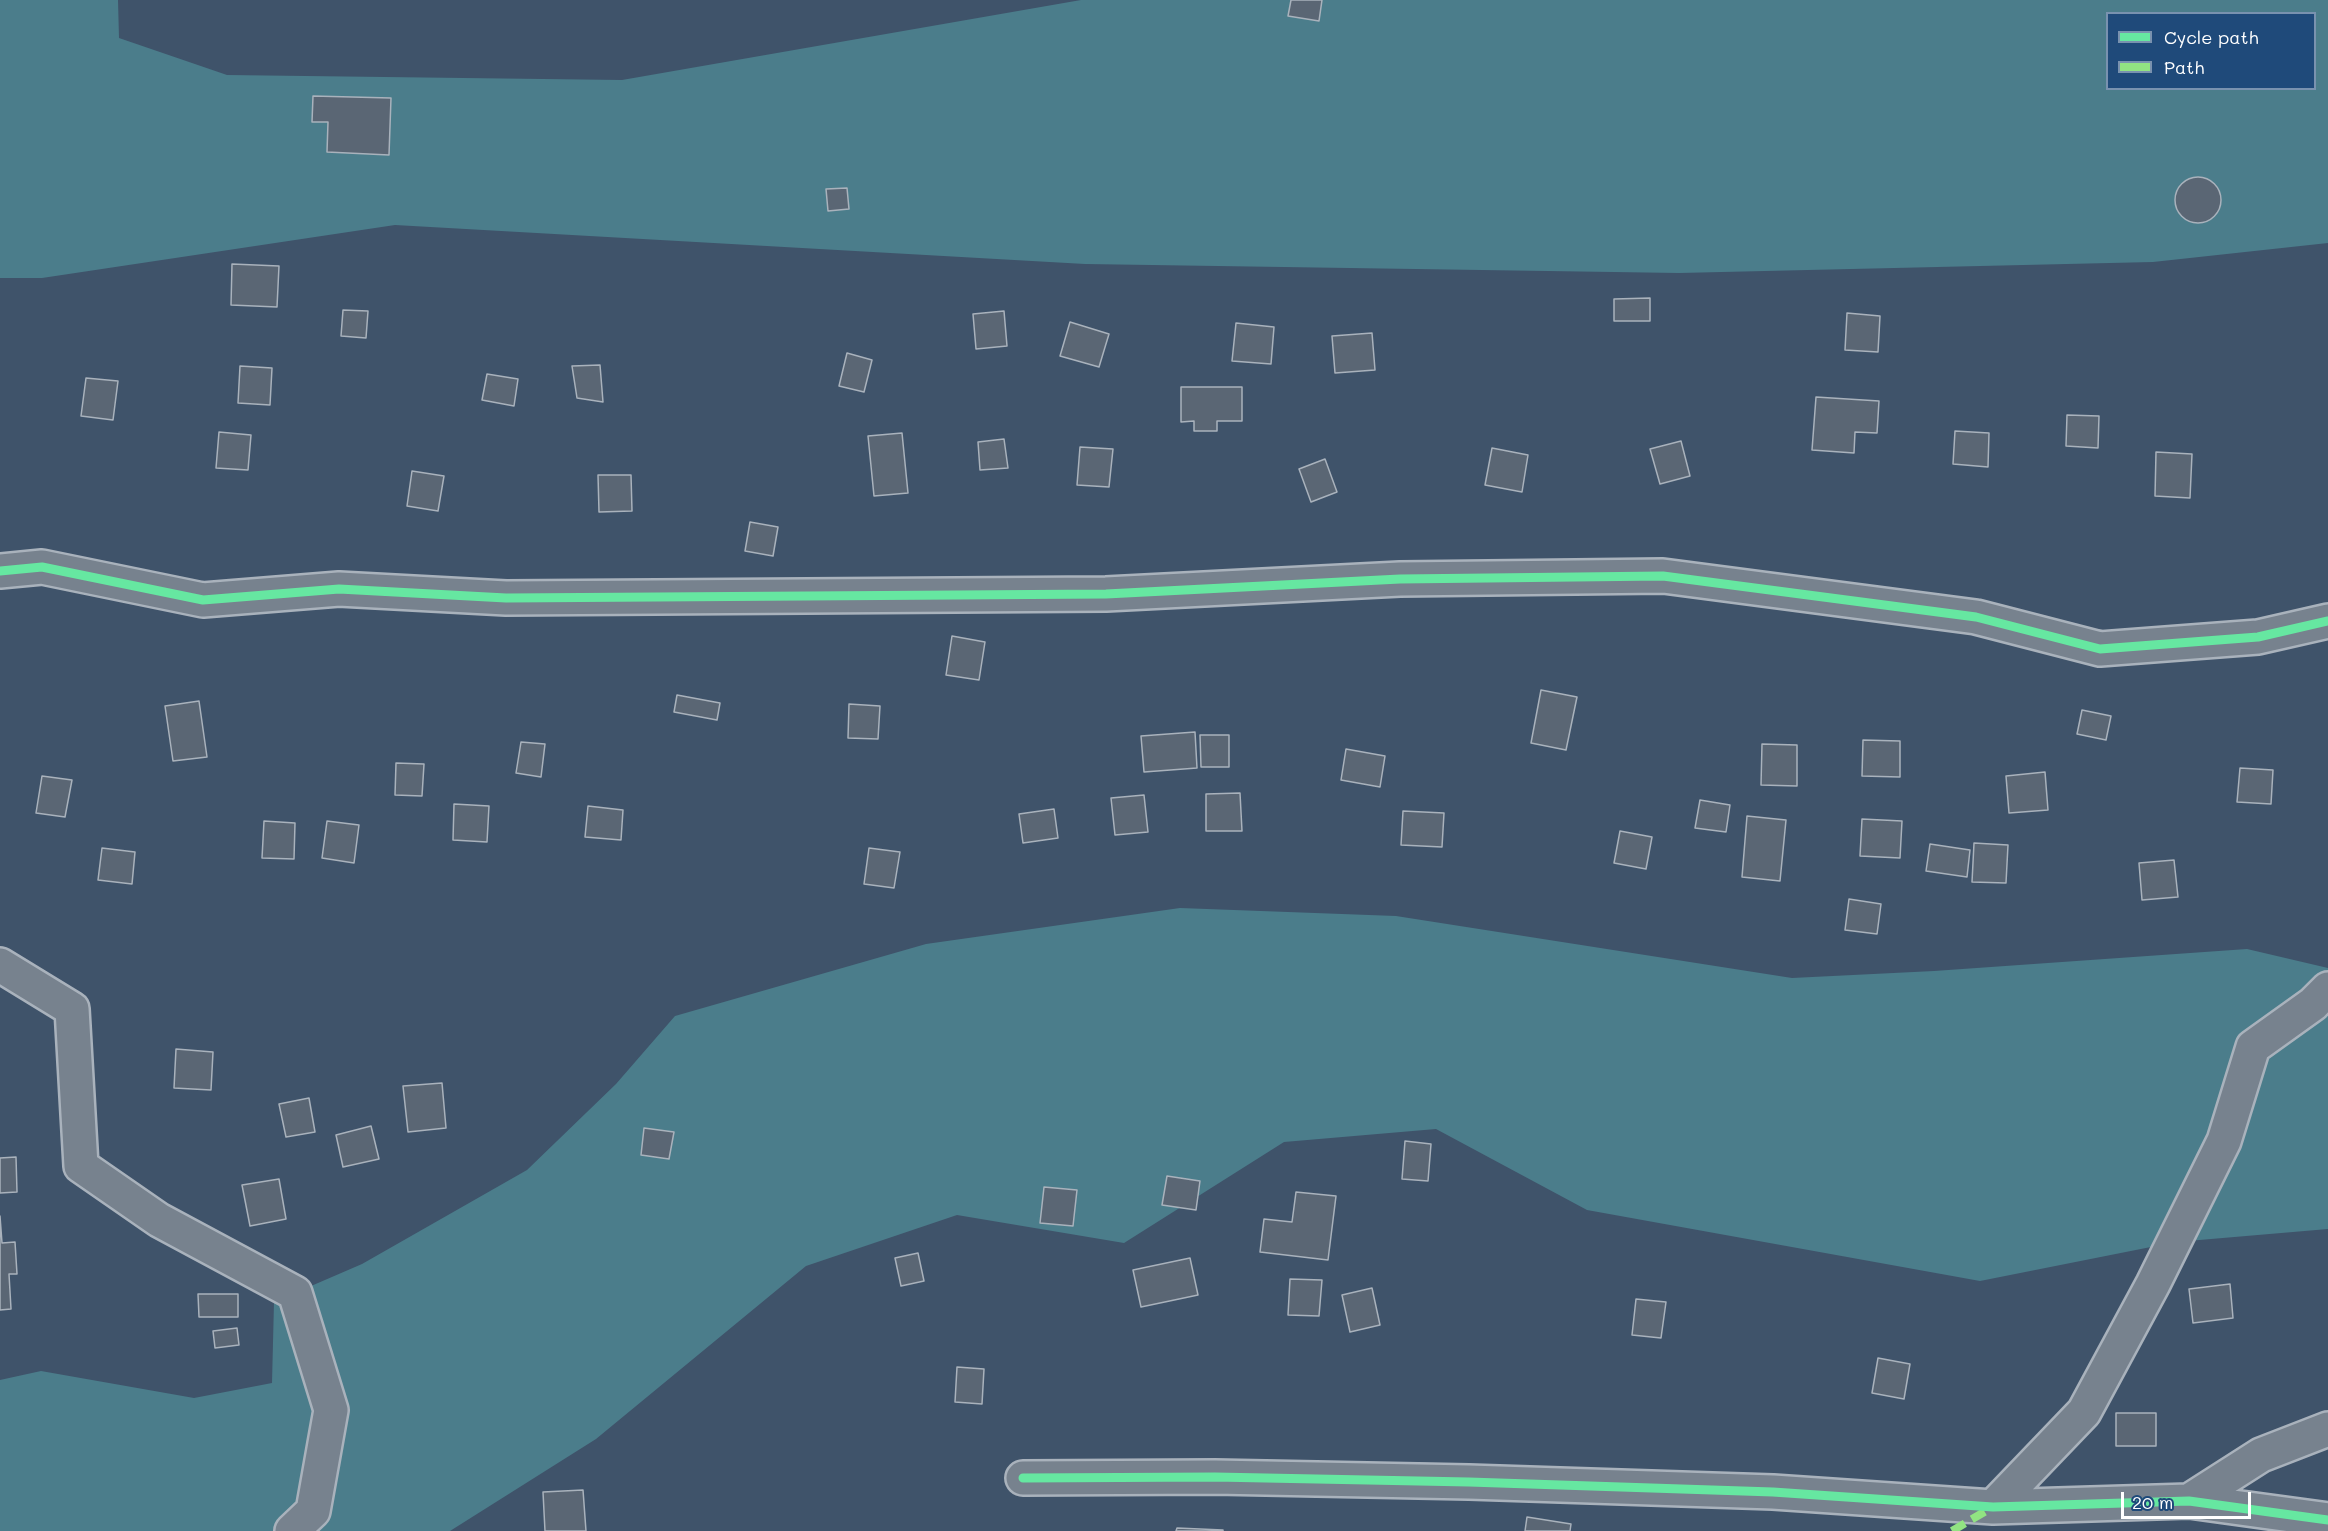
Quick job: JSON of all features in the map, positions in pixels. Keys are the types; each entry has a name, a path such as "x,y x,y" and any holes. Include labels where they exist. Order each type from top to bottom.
{"street":[{"path":"0,571 42,567 203,600 339,589 506,598 1106,594 1400,579 1662,576 1976,617 2100,649 2258,637 2328,621"},
{"path":"0,965 72,1009 81,1166 159,1220 296,1293 331,1410 313,1511 292,1531"},
{"path":"1993,1507 2084,1412 2153,1284 2224,1141 2253,1047 2313,1004 2328,989"},
{"path":"2189,1501 2261,1455 2328,1430"},
{"path":"1023,1478 1227,1478 1551,1485 1773,1492 1993,1507 2189,1501 2328,1520"}],"green space":[{"path":"0,0 118,0 119,38 227,75 622,80 1081,0 2328,0 2328,243 2153,262 1679,273 1085,264 395,225 42,278 0,278"},
{"path":"1180,908 1396,916 1792,978 1934,971 2247,949 2328,968 2328,1229 2176,1242 1980,1281 1587,1210 1436,1129 1284,1142 1124,1243 957,1215 806,1266 596,1439 450,1531 0,1531 0,1380 41,1371 194,1398 272,1383 274,1302 362,1264 527,1170 616,1084 675,1016 926,944"}],"building":[{"path":"1291,0 1322,0 1319,21 1288,16"},
{"path":"313,96 391,98 389,155 327,152 328,122 312,122"},
{"path":"2198,177 2214,184 2221,200 2214,216 2198,223 2182,216 2175,200 2182,184"},
{"path":"847,188 849,209 828,211 826,189"},
{"path":"232,264 279,266 277,307 231,305"},
{"path":"1650,298 1650,321 1614,321 1614,299"},
{"path":"343,310 368,311 366,338 341,336"},
{"path":"1004,311 1007,346 976,349 973,314"},
{"path":"1847,313 1880,316 1878,352 1845,350"},
{"path":"1070,322 1109,334 1099,367 1060,356"},
{"path":"1236,323 1274,327 1271,364 1232,361"},
{"path":"1372,333 1375,370 1335,373 1332,336"},
{"path":"847,353 872,360 864,392 839,386"},
{"path":"600,365 603,402 577,398 572,366"},
{"path":"240,366 272,368 270,405 238,403"},
{"path":"487,374 518,379 514,406 482,400"},
{"path":"86,378 118,381 113,420 81,416"},
{"path":"1181,387 1242,387 1242,421 1217,421 1217,431 1194,431 1194,421 1181,422"},
{"path":"1816,397 1879,401 1877,433 1855,432 1854,453 1812,450"},
{"path":"2067,415 2099,416 2098,448 2066,446"},
{"path":"1955,431 1989,433 1988,467 1953,464"},
{"path":"219,432 251,435 248,470 216,468"},
{"path":"902,433 908,493 874,496 868,436"},
{"path":"1004,439 1008,468 980,470 978,442"},
{"path":"1681,441 1690,476 1660,484 1650,449"},
{"path":"1080,447 1113,449 1109,487 1077,485"},
{"path":"1492,448 1528,455 1522,492 1485,485"},
{"path":"2156,452 2192,454 2190,498 2155,496"},
{"path":"1325,459 1337,492 1311,502 1299,469"},
{"path":"412,471 444,476 438,511 407,506"},
{"path":"598,475 631,475 632,511 599,512"},
{"path":"750,522 778,527 773,556 745,551"},
{"path":"952,636 985,642 979,680 946,675"},
{"path":"1541,690 1577,697 1566,750 1531,743"},
{"path":"677,695 720,703 717,720 674,712"},
{"path":"199,701 207,757 173,761 165,706"},
{"path":"849,704 880,706 878,739 848,738"},
{"path":"2082,710 2111,716 2106,740 2077,734"},
{"path":"1195,732 1197,768 1144,772 1141,736"},
{"path":"1200,735 1229,735 1229,767 1201,767"},
{"path":"1863,740 1900,741 1900,777 1862,776"},
{"path":"521,742 545,744 541,777 516,773"},
{"path":"1762,744 1797,745 1797,786 1761,785"},
{"path":"1346,749 1385,756 1380,787 1341,780"},
{"path":"396,763 424,764 422,796 395,795"},
{"path":"2240,768 2273,770 2271,804 2237,802"},
{"path":"2045,772 2048,810 2009,813 2006,776"},
{"path":"42,776 72,780 65,817 36,813"},
{"path":"1240,793 1242,831 1206,831 1206,794"},
{"path":"1144,795 1148,832 1115,835 1111,798"},
{"path":"1700,800 1730,805 1726,832 1695,828"},
{"path":"454,804 489,806 487,842 453,840"},
{"path":"588,806 623,810 621,840 585,837"},
{"path":"1054,809 1058,838 1023,843 1019,814"},
{"path":"1403,811 1444,813 1442,847 1401,845"},
{"path":"1747,816 1786,820 1780,881 1742,877"},
{"path":"1862,819 1902,821 1900,858 1860,856"},
{"path":"264,821 295,823 294,859 262,858"},
{"path":"327,821 359,825 354,863 322,858"},
{"path":"1620,831 1652,837 1646,869 1614,863"},
{"path":"1974,843 2008,845 2006,883 1972,882"},
{"path":"1930,844 1970,850 1967,877 1926,871"},
{"path":"102,848 135,852 132,884 98,880"},
{"path":"869,848 900,852 894,888 864,884"},
{"path":"2174,860 2178,897 2142,900 2139,863"},
{"path":"1849,899 1881,904 1877,934 1845,930"},
{"path":"176,1049 213,1052 211,1090 174,1088"},
{"path":"442,1083 446,1128 408,1132 403,1086"},
{"path":"309,1098 315,1132 286,1137 279,1104"},
{"path":"371,1126 379,1159 343,1167 336,1135"},
{"path":"644,1128 674,1132 669,1159 641,1155"},
{"path":"1405,1141 1431,1144 1428,1181 1402,1179"},
{"path":"16,1157 17,1192 0,1193 0,1158"},
{"path":"1167,1176 1200,1181 1196,1210 1162,1205"},
{"path":"279,1179 286,1219 250,1226 242,1185"},
{"path":"1044,1187 1077,1190 1073,1226 1040,1223"},
{"path":"1296,1192 1336,1196 1328,1260 1260,1252 1264,1219 1292,1222"},
{"path":"0,1216 2,1243 15,1242 17,1274 9,1274 11,1309 0,1310"},
{"path":"918,1253 924,1281 901,1286 895,1258"},
{"path":"1190,1258 1198,1295 1141,1307 1133,1270"},
{"path":"1290,1279 1322,1280 1319,1316 1288,1315"},
{"path":"2230,1284 2233,1318 2193,1323 2189,1289"},
{"path":"1372,1288 1380,1325 1350,1332 1342,1295"},
{"path":"198,1294 238,1294 238,1317 199,1317"},
{"path":"1636,1299 1666,1302 1661,1338 1632,1335"},
{"path":"237,1328 239,1345 215,1348 213,1331"},
{"path":"1878,1358 1910,1364 1904,1399 1872,1393"},
{"path":"957,1367 984,1369 982,1404 955,1402"},
{"path":"2116,1413 2156,1413 2156,1446 2116,1446"},
{"path":"583,1490 586,1531 545,1531 543,1492"},
{"path":"1527,1517 1571,1524 1570,1531 1525,1531"},
{"path":"1177,1528 1223,1530 1223,1531 1176,1531"}],"marked path":[{"path":"1952,1531 1991,1508"}],"cycle path":[{"path":"0,571 42,567 203,600 339,589 506,598 1106,594 1400,579 1663,576 1976,617 2100,649 2258,637 2328,621"},
{"path":"1023,1478 1215,1477 1469,1482 1773,1492 1993,1507 2189,1501 2328,1520"}]}
